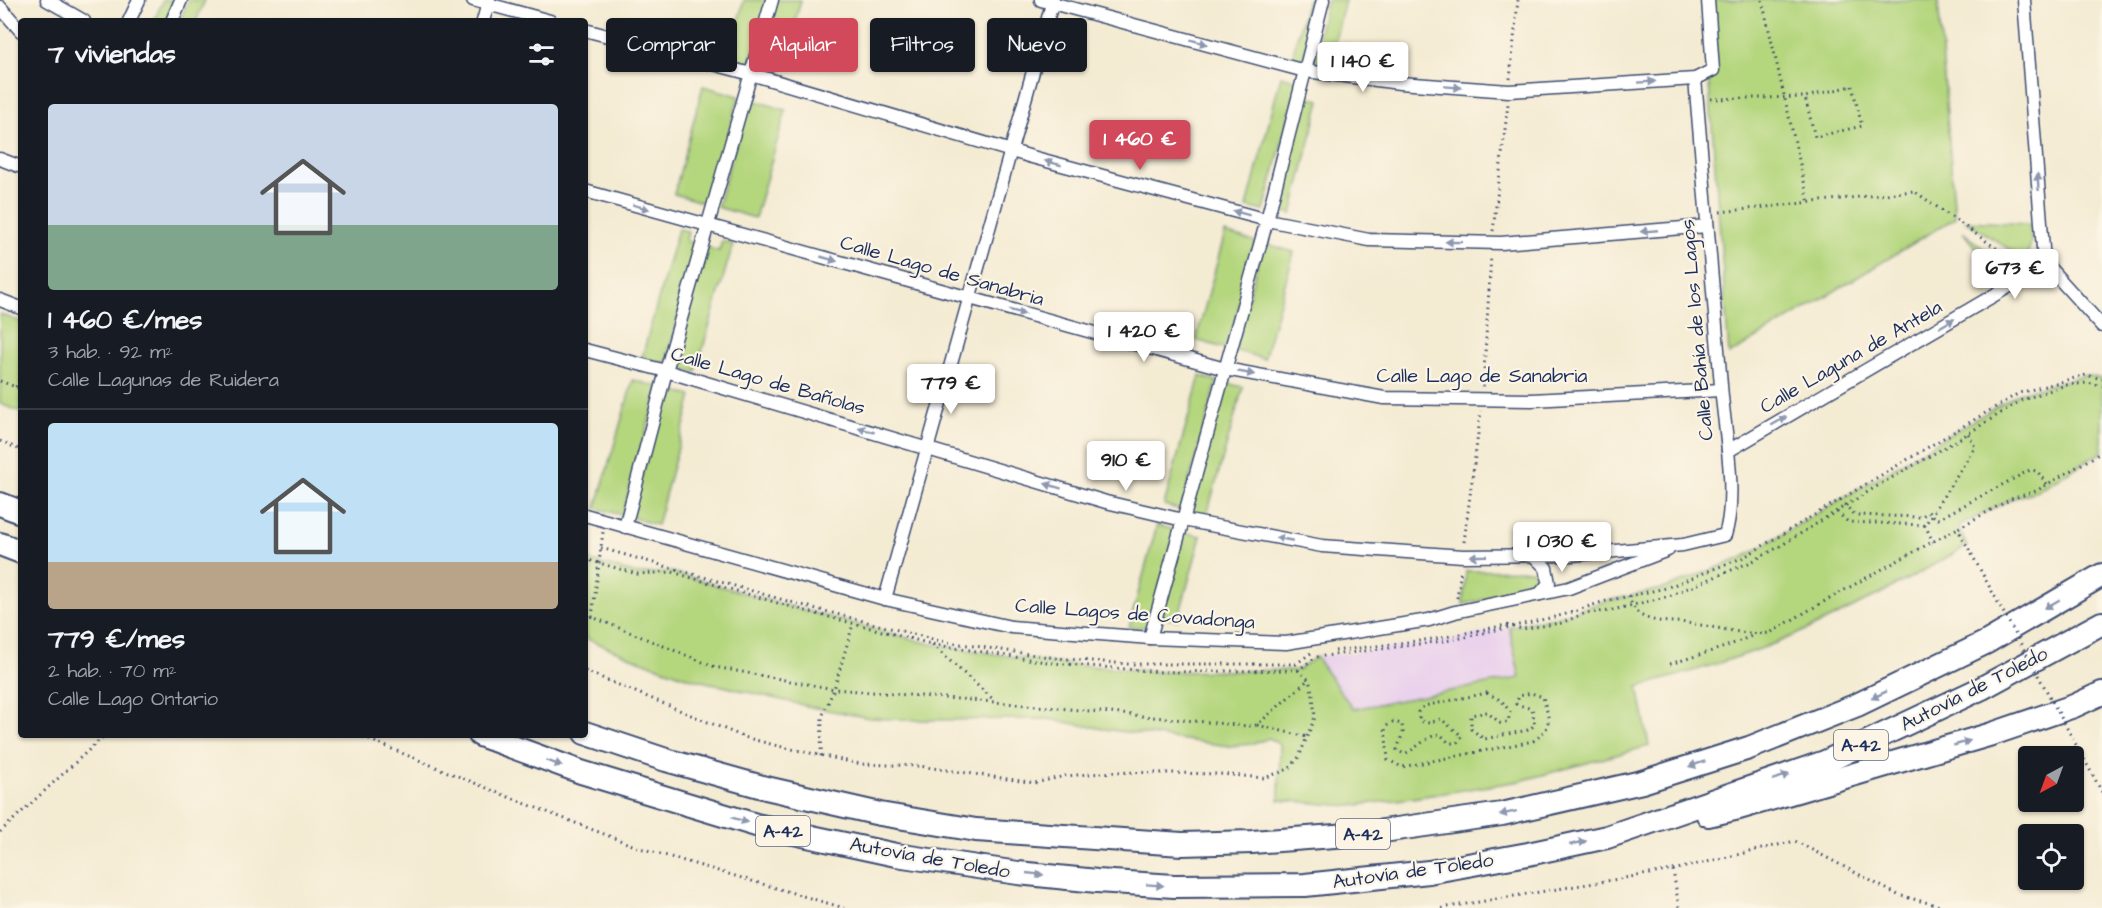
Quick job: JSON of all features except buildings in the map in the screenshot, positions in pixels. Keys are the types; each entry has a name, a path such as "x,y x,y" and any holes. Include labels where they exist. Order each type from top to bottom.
{"highway":[{"path":"0,504 18,511"},
{"path":"0,544 18,551"},
{"name":"Autovía de Toledo","path":"588,734 666,760 766,788 880,814 976,830 1182,844 1252,842 1362,834 1502,814 1642,782 1749,747 1857,705 1987,642 2102,575"},
{"name":"Autovía de Toledo","path":"488,738 581,772 756,825 896,855 1018,873 1097,881 1174,886 1305,885 1429,872 1607,837 1825,762 1982,688 2102,623"},
{"path":"1607,837 1739,808 1992,734 2074,706 2102,693"}],"street":[{"path":"47,0 79,18"},
{"path":"130,18 139,0"},
{"path":"173,18 181,0"},
{"path":"473,0 489,2 540,18"},
{"path":"625,527 666,371 772,0"},
{"path":"1150,638 1267,220 1323,0"},
{"path":"885,599 1010,151 1049,1 1305,71 1400,83 1509,91 1695,79 1713,70 1708,0"},
{"path":"2024,0 2044,262 2102,326"},
{"path":"484,18 489,2"},
{"path":"3,12 18,28"},
{"path":"588,31 751,74 1010,151 1267,220 1369,240 1492,243 1707,220"},
{"name":"Calle Bahía de los Lagos","path":"1683,545 1725,535 1730,519 1728,451 1695,79"},
{"path":"0,159 18,166"},
{"name":"Calle Lago de Sanabria","path":"588,192 1225,369 1384,398 1532,400 1721,390"},
{"name":"Calle Laguna de Antela","path":"1728,451 2032,273 2044,262"},
{"path":"0,300 18,307"},
{"name":"Calle Lago de Bañolas","path":"588,351 666,371 1106,502 1183,520 1322,546 1463,556 1571,555 1683,545"},
{"name":"Calle Lagos de Covadonga","path":"588,517 885,599 1011,627 1150,638 1286,643 1430,620 1455,612 1569,588 1683,545"},
{"path":"1533,555 1546,568 1549,583 1540,594"}],"path":[{"path":"1455,612 1482,399 1492,243 1518,0"},
{"path":"1762,0 1809,203"},
{"path":"1711,99 1805,97 1852,86 1862,126 1815,137 1805,97"},
{"path":"1707,220 1809,203 1914,191 2032,273"},
{"path":"588,561 636,574 672,572 931,644 1053,663 1140,670 1298,670 1316,657 1452,640 1563,615 1602,602 1666,588 1744,557 2019,393 2086,375 2102,380"},
{"path":"0,381 16,387 18,383"},
{"path":"1509,627 1522,629 1562,623 1586,613 1609,611 1669,596 1751,562 2022,400 2066,385 2088,382 2102,386"},
{"path":"1925,525 1976,447 1968,433"},
{"path":"0,441 18,449"},
{"path":"1670,664 1756,635 1770,633 1862,579 2011,499 2036,491 2102,452"},
{"path":"1840,500 1855,515 1863,517 1921,517 1928,512 1938,519 2030,470 2037,471 2047,484"},
{"path":"1837,512 1848,522 1925,525"},
{"path":"592,617 604,521"},
{"path":"1925,525 1933,542"},
{"path":"1958,528 2102,792"},
{"path":"1629,596 1636,612 1649,619 1723,628 1756,635"},
{"path":"588,615 715,667 834,689 1257,725 1307,737"},
{"path":"821,756 822,717 834,689 853,624"},
{"path":"931,644 995,702"},
{"path":"588,672 744,737 860,764 919,765 1035,783 1065,776 1115,772 1220,774 1264,778 1289,769 1299,757 1315,717 1309,680 1298,670"},
{"path":"1257,725 1309,680"},
{"path":"1487,693 1502,701 1510,712 1508,722 1500,723 1487,712 1471,715 1471,729 1484,739 1528,730 1535,725 1532,709 1516,704 1519,696 1531,693 1543,697 1549,721 1544,734 1533,741 1402,767 1388,760 1384,733 1385,727 1394,722 1402,724 1403,732 1397,750 1404,754 1415,749 1430,736 1440,734 1449,743 1457,743 1462,736 1448,724 1441,719 1429,723 1420,721 1418,712 1424,706 1487,693"},
{"path":"0,832 102,738"},
{"path":"365,738 639,848 844,908"},
{"path":"1442,908 1673,870 1795,841 1898,895 1948,908"},
{"path":"1673,870 1679,908"}],"shaded area":[{"path":"1509,627 1521,678 1353,709 1316,657 1452,640"}],"green space":[{"path":"163,0 178,0 170,18 155,18"},
{"path":"189,0 205,0 197,18 180,18"},
{"path":"744,0 768,0 763,18 749,18 749,65 737,61 737,26"},
{"path":"776,0 801,0 796,18 771,18"},
{"path":"1307,0 1319,0 1303,60 1292,57"},
{"path":"1327,0 1345,0 1329,65 1312,60"},
{"path":"1712,0 1938,0 1955,218 1729,355 1708,71"},
{"path":"1281,76 1298,81 1264,211 1247,207"},
{"path":"703,86 739,96 709,204 674,194"},
{"path":"1304,96 1320,100 1292,214 1276,210"},
{"path":"749,99 786,110 755,218 717,207"},
{"path":"1966,221 2029,224 2031,242 2027,255 2024,259"},
{"path":"678,229 688,231 686,241 698,245 665,364 642,357"},
{"path":"1963,232 2012,272 1998,278"},
{"path":"1225,233 1256,242 1227,349 1196,340"},
{"path":"722,241 733,244 696,372 673,365 706,247 719,251"},
{"path":"1263,243 1294,252 1264,359 1234,350"},
{"path":"0,314 18,321 18,411 0,404"},
{"path":"2086,375 2102,379 2102,452 2036,491 2011,499 1958,527 1967,546 1861,604 1795,635 1756,650 1638,687 1649,746 1520,781 1350,806 1279,800 1280,745 1269,738 1253,744 1229,746 1048,719 870,718 811,707 689,678 588,639 588,560 637,574 672,572 931,644 1053,663 1161,672 1298,670 1316,657 1353,709 1520,678 1509,627 1563,615 1602,602 1666,588 1744,557 2019,393"},
{"path":"1200,376 1217,381 1181,510 1164,505"},
{"path":"633,380 659,387 622,515 596,508"},
{"path":"1225,383 1243,387 1207,514 1191,511"},
{"path":"666,389 692,396 657,525 630,517"},
{"path":"1157,525 1175,530 1149,627 1129,627"},
{"path":"1183,532 1201,536 1178,620 1161,618"},
{"path":"1532,570 1538,575 1539,582 1536,588 1463,604 1466,571"}]}
